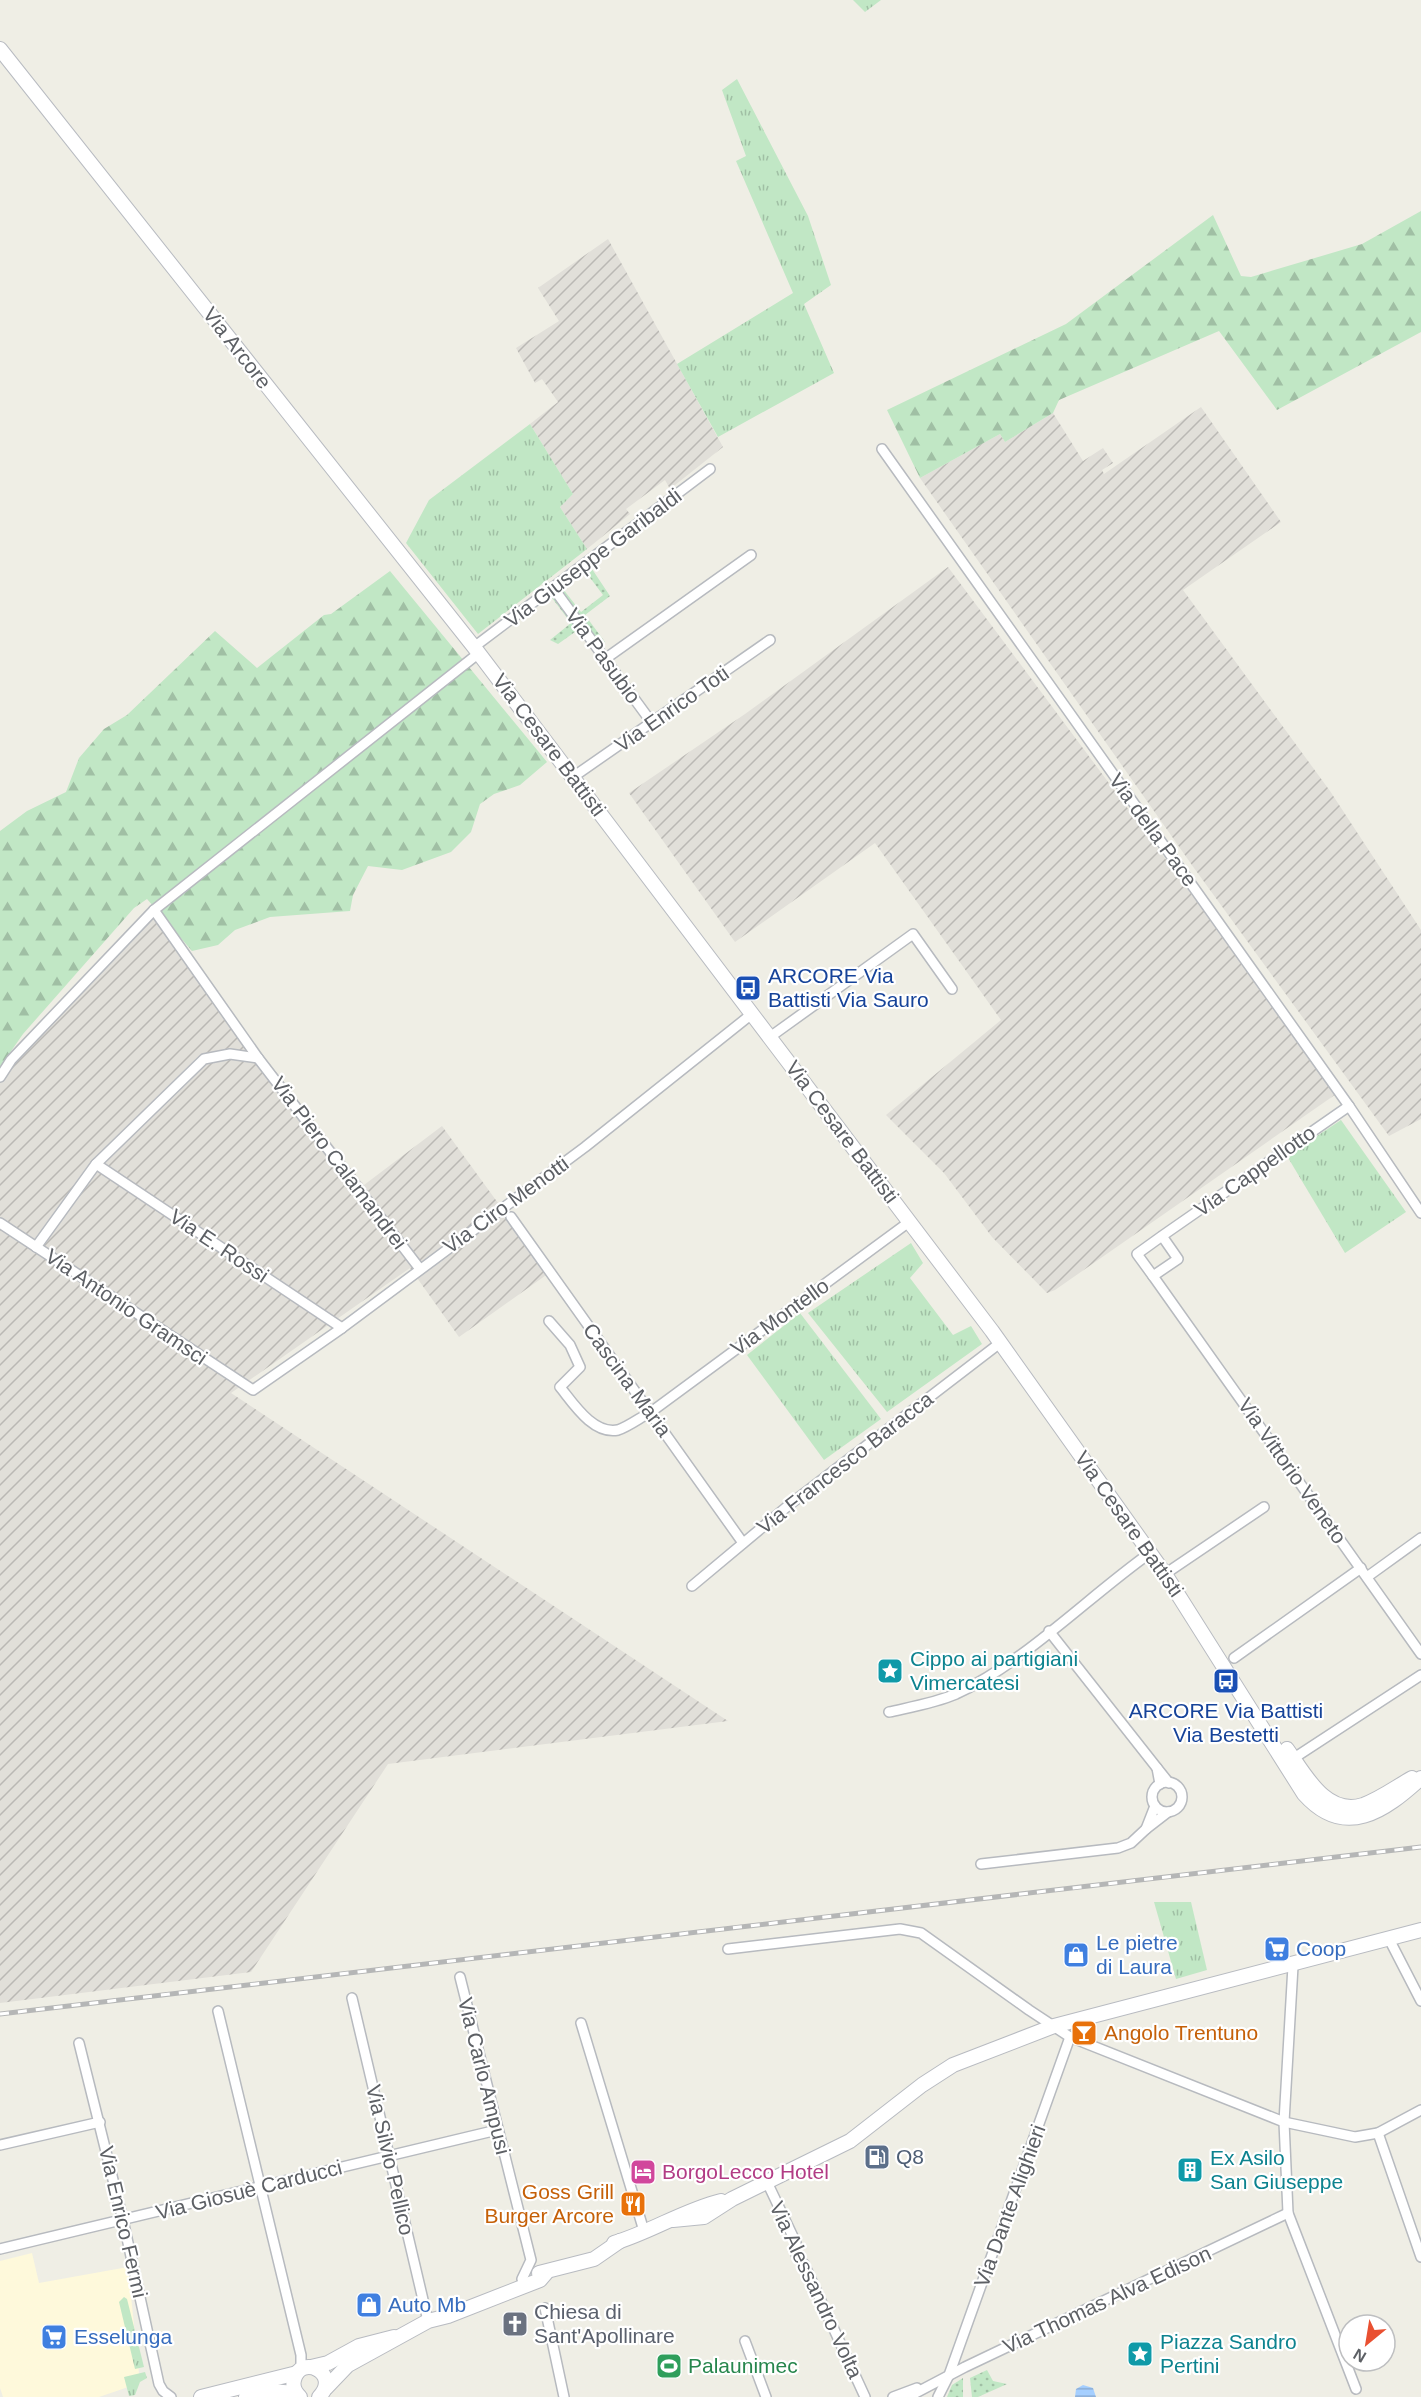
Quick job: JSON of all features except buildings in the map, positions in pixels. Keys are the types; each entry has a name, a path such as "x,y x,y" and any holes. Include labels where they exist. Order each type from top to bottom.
{"street":[{"name":"Via Arcore","path":"0,49 477,650"},
{"name":"Via della Pace","path":"882,449 1349,1106 1421,1214"},
{"name":"Via Giuseppe Garibaldi","path":"0,1077 11,1060 154,910 477,650 710,469"},
{"path":"605,659 751,555"},
{"name":"Via Pasubio","path":"554,589 652,723"},
{"name":"Via Enrico Toti","path":"573,777 770,640"},
{"name":"Via Cesare Battisti","path":"477,650 1000,1343 1165,1574 1290,1761 1304,1794 1346,1817 1368,1815 1388,1806 1421,1776"},
{"name":"Via Piero Calamandrei","path":"154,910 258,1058 420,1269"},
{"path":"770,1037 913,934 952,989"},
{"name":"Via Ciro Menotti","path":"253,1390 342,1328 585,1147 753,1013"},
{"path":"36,1247 96,1164 204,1059 230,1054 258,1058"},
{"name":"Via Cappellotto","path":"1162,1289 1137,1254 1349,1106"},
{"name":"Via E. Rossi","path":"96,1164 342,1328"},
{"name":"Cascina Maria","path":"511,1217 743,1543"},
{"name":"Via Montello","path":"549,1321 570,1345 580,1367 560,1387 586,1419 602,1427 617,1430 651,1412 909,1222"},
{"name":"Via Antonio Gramsci","path":"0,1223 253,1390"},
{"path":"1153,1276 1178,1259 1162,1236"},
{"name":"Via Vittorio Veneto","path":"1162,1289 1421,1654"},
{"name":"Via Francesco Baracca","path":"692,1586 743,1543 1000,1343"},
{"path":"1165,1574 1264,1507"},
{"path":"1234,1658 1364,1572 1421,1538"},
{"path":"889,1712 955,1694 999,1669 1150,1553"},
{"path":"981,1864 1118,1848 1131,1843 1168,1812 1176,1809 1182,1798 1178,1787 1164,1783 1157,1768 1049,1631"},
{"path":"1290,1761 1421,1675"},
{"path":"1146,1829 1155,1806 1152,1794 1164,1783"},
{"path":"1155,1806 1168,1812"},
{"path":"728,1949 900,1929 921,1933 1070,2037 1284,2122 1355,2137 1378,2133 1421,2110"},
{"path":"428,2321 437,2312 522,2278 594,2259 620,2241 673,2220 704,2217 732,2199 850,2141 922,2085 952,2065 1054,2026 1421,1930"},
{"path":"1389,1939 1421,2001"},
{"path":"1293,1965 1284,2122 1288,2213 1356,2389"},
{"name":"Via Carlo Ampusi","path":"460,1977 531,2260 522,2278"},
{"name":"Via Silvio Pellico","path":"352,1998 428,2321"},
{"path":"218,2012 301,2355 303,2370 293,2383 298,2395"},
{"path":"581,2023 644,2231"},
{"name":"Via Dante Alighieri","path":"938,2397 949,2375 1070,2037"},
{"name":"Via Enrico Fermi","path":"79,2043 123,2220 159,2384 163,2391 171,2397"},
{"path":"0,2145 100,2122"},
{"name":"Via Giosuè Carducci","path":"0,2249 497,2130"},
{"path":"1378,2133 1421,2257"},
{"name":"Via Alessandro Volta","path":"767,2182 796,2243 794,2251 797,2258 804,2264 865,2397"},
{"name":"Via Thomas Alva Edison","path":"893,2397 949,2375 1288,2213"},
{"path":"322,2394 348,2365 428,2321 448,2316 540,2280 546,2273"},
{"path":"545,2308 564,2397"},
{"path":"201,2397 328,2363 358,2346 399,2337"},
{"path":"745,2341 766,2397"},
{"path":"303,2370 324,2374 322,2394"},
{"path":"925,2386 925,2397"},
{"name":"Via Thomas Alva Edison","path":"908,2397 925,2386"},
{"path":"246,2397 270,2391 298,2395"}],"shaded area":[{"path":"608,239 723,447 670,489 665,480 626,509 630,514 587,549 560,507 573,494 530,424 558,402 542,379 535,383 516,348 559,321 538,288"},
{"path":"1201,407 1281,522 1183,590 1330,791 1421,930 1421,1119 1389,1136 1194,868 920,478 1000,434 1005,442 1053,413 1083,461 1103,448 1113,463 1102,470 1104,474"},
{"path":"948,567 1339,1092 1055,1290 1047,1293 992,1237 944,1173 886,1115 1001,1020 875,843 735,942 629,793 745,714"},
{"path":"149,909 364,1185 442,1126 549,1273 459,1337 410,1268 231,1393 728,1721 388,1764 251,1972 0,2003 0,1069"},
{"name":"Esselunga","path":"32,2253 39,2283 128,2267 140,2383 99,2397 3,2397 0,2388 0,2261"}],"green space":[{"path":"853,0 881,0 865,12"},
{"path":"737,79 808,216 831,285 804,304 834,373 718,437 677,364 793,293 736,161 746,156 722,90"},
{"path":"1421,211 1421,332 1277,410 1219,331 1059,400 1053,413 1005,442 1000,434 920,478 887,410 1066,324 1213,215 1241,276 1251,277 1362,244"},
{"path":"530,424 573,494 560,507 587,549 478,634 406,543 429,500"},
{"path":"592,569 610,596 585,615 605,642 597,648 582,627 558,644 550,640 571,623 552,598 563,589 581,612 603,595 585,571"},
{"path":"390,571 547,762 520,785 494,794 480,804 471,832 451,852 402,870 368,866 353,895 350,911 270,917 235,930 218,945 192,951 147,899 134,908 23,1034 0,1067 0,831 27,811 66,792 79,758 104,729 127,715 215,631 257,668 324,615 331,614"},
{"path":"1341,1120 1406,1212 1345,1253 1287,1156"},
{"path":"911,1243 923,1263 910,1278 953,1335 971,1326 982,1344 887,1412 808,1313"},
{"path":"800,1313 881,1419 824,1460 747,1355"},
{"path":"1154,1902 1191,1902 1207,1970 1176,1979"},
{"path":"124,2297 127,2299 144,2367 135,2369 119,2302"},
{"path":"987,2370 993,2381 1007,2384 978,2397 972,2397 970,2378"},
{"path":"145,2372 147,2378 140,2382 135,2395 129,2396 124,2377"},
{"path":"963,2378 963,2397 947,2397 952,2385"}],"water":[{"path":"1083,2385 1093,2388 1096,2397 1075,2397 1076,2389"}],"railway":[{"path":"0,2014 1421,1847"}],"place":[{"name":"ARCORE Via Battisti Via Sauro","path":"748,988"},
{"name":"Cippo ai partigiani Vimercatesi","path":"890,1671"},
{"name":"ARCORE Via Battisti Via Bestetti","path":"1226,1681"},
{"name":"Coop","path":"1277,1949"},
{"name":"Le pietre di Laura","path":"1076,1955"},
{"name":"Angolo Trentuno","path":"1084,2033"},
{"name":"Q8","path":"877,2157"},
{"name":"Ex Asilo San Giuseppe","path":"1190,2170"},
{"name":"BorgoLecco Hotel","path":"643,2172"},
{"name":"Goss Grill Burger Arcore","path":"633,2204"},
{"name":"Auto Mb","path":"369,2305"},
{"name":"Chiesa di Sant'Apollinare","path":"515,2324"},
{"name":"Esselunga","path":"54,2337"},
{"name":"Piazza Sandro Pertini","path":"1140,2354"},
{"name":"Palaunimec","path":"669,2366"}]}
